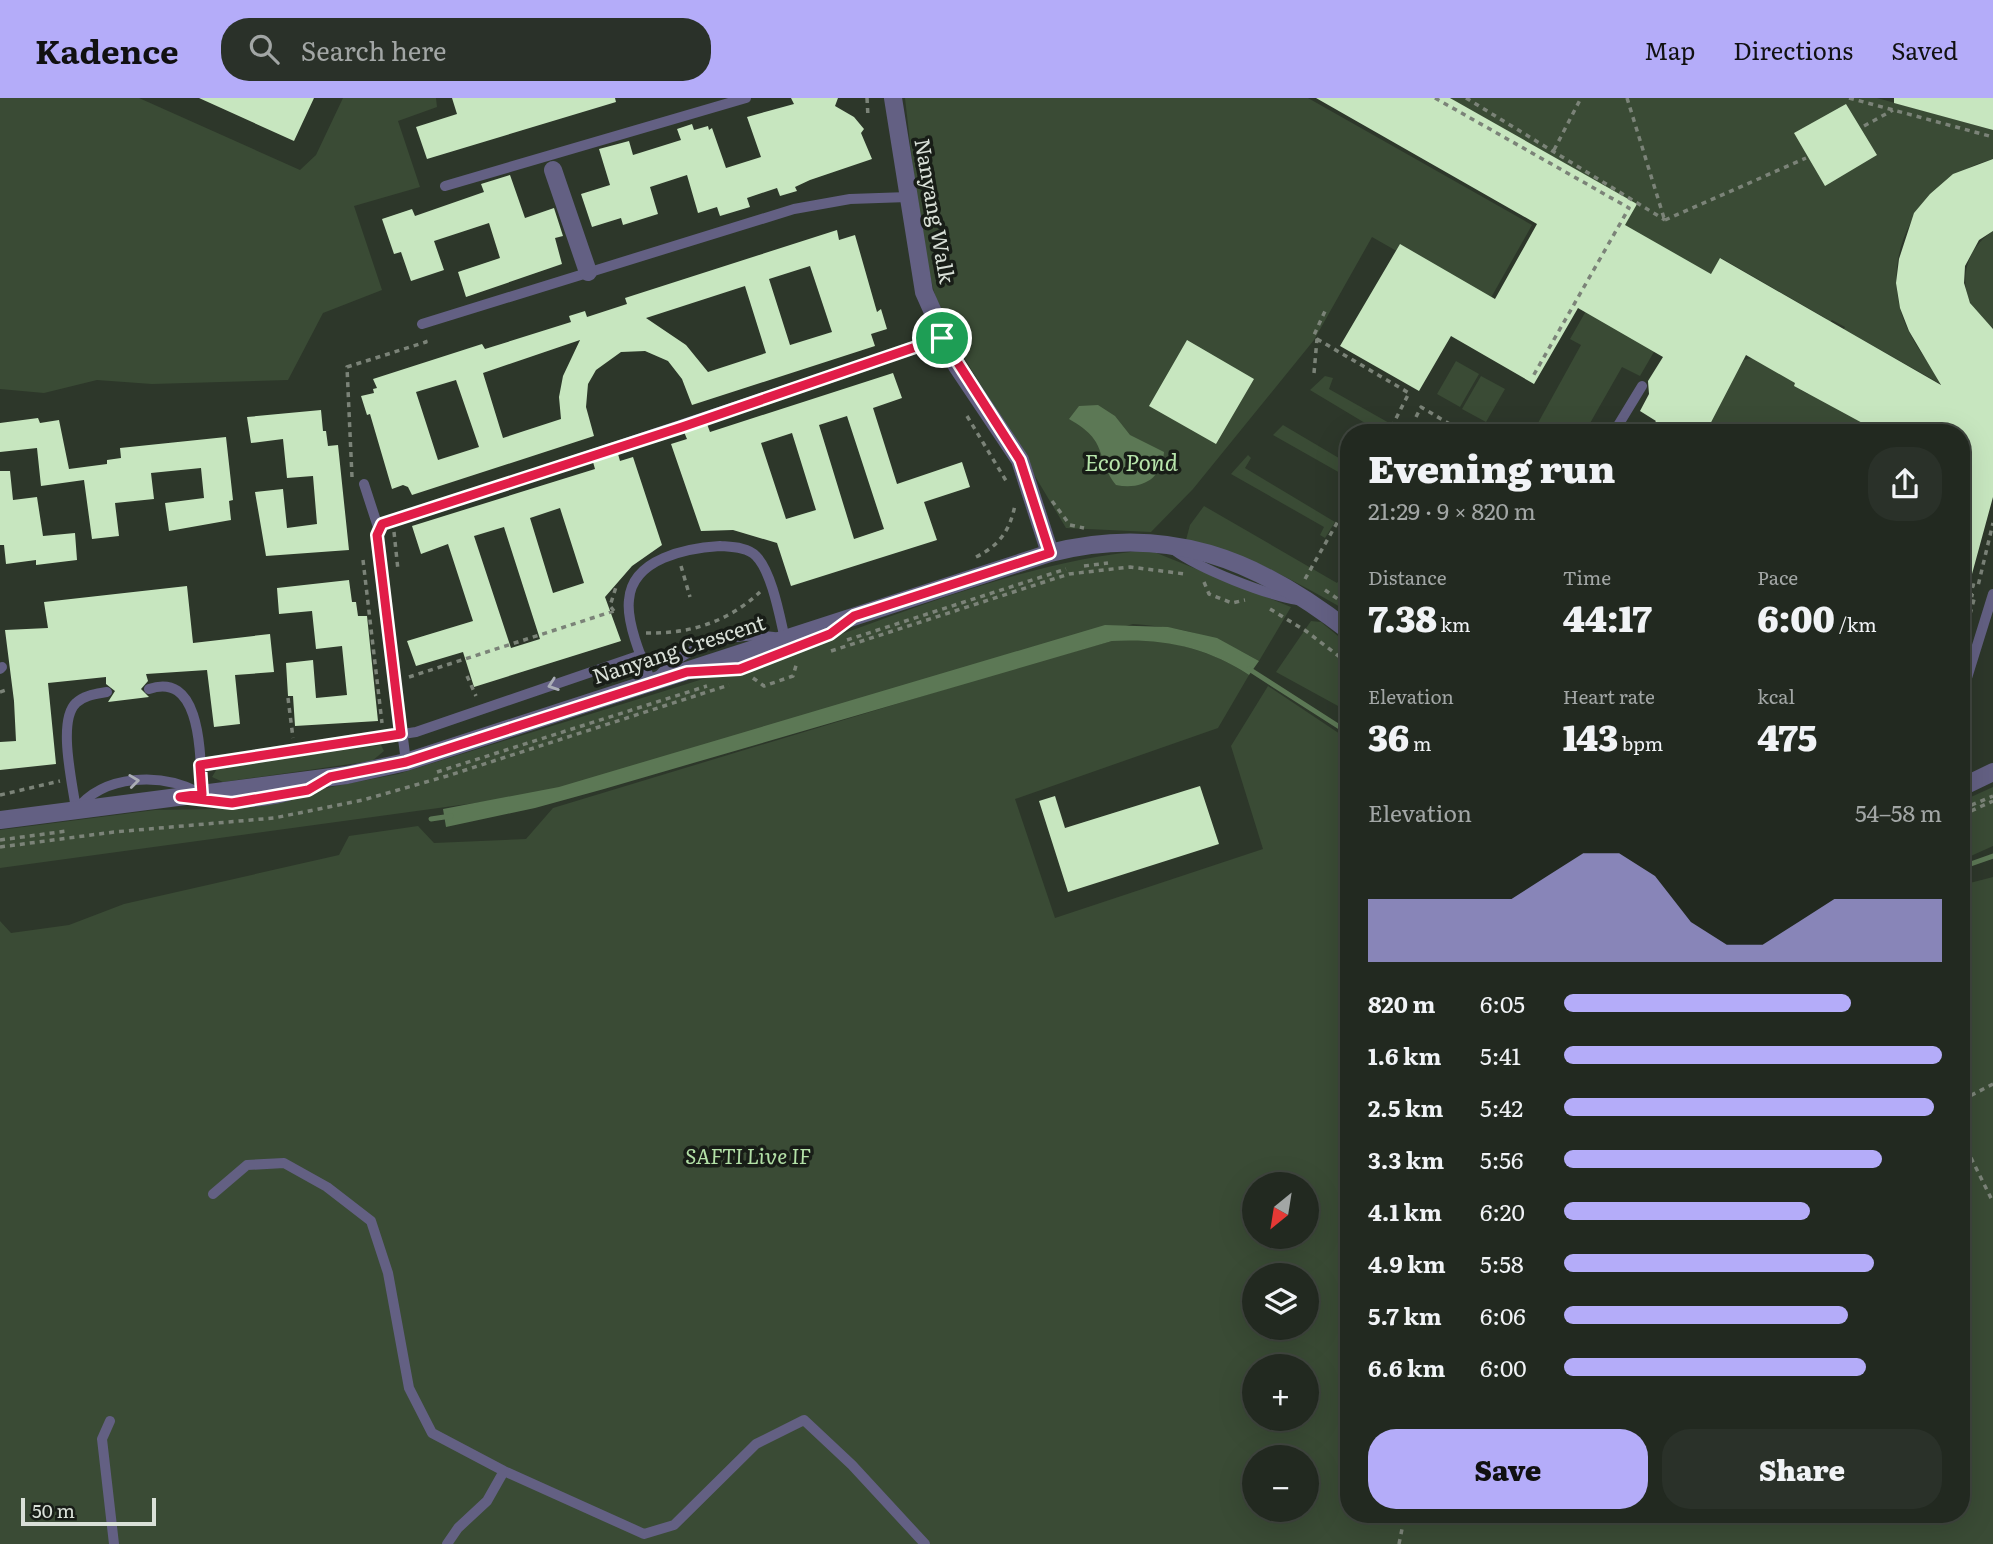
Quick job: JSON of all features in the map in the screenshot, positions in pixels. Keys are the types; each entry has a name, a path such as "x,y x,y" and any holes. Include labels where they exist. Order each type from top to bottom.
{"street":[{"name":"Nanyang Walk","path":"891,100 918,268 942,338 1020,460 1050,553"},
{"path":"553,170 589,272"},
{"name":"Nanyang Crescent","path":"0,820 330,777 406,762 1050,553 1106,541 1164,544 1232,562 1267,577 1340,624"},
{"path":"1970,783 1993,772"}],"lane":[{"path":"445,186 746,98"},
{"path":"422,324 794,209 850,199 908,197"},
{"path":"378,527 396,518 682,427 942,338"},
{"path":"1619,424 1642,386"},
{"path":"358,485 378,527 406,762"},
{"path":"720,546 745,550 757,556 769,584 785,639 762,634 715,643 683,654 666,665 652,684 641,655 628,598 635,583 647,569 676,552 720,546"},
{"path":"1970,669 1993,594"},
{"path":"1323,611 1340,616"},
{"path":"687,672 740,669 830,634 854,616"},
{"path":"200,765 416,732 641,655"},
{"path":"149,689 161,686 171,688 180,692 192,708 202,794"},
{"path":"76,810 66,727 70,712 84,698 107,692"},
{"path":"180,797 214,803 255,800 308,790 330,777"},
{"path":"76,810 88,794 109,785 138,779 184,784 202,794"},
{"path":"213,1194 247,1165 284,1163 327,1188 371,1221 388,1272 409,1388 432,1433 505,1471 644,1534 674,1525 756,1444 804,1420 852,1465 925,1544"},
{"path":"110,1421 102,1439 114,1544"},
{"path":"447,1544 458,1528 487,1501 505,1471"}],"path":[{"path":"867,98 868,117"},
{"path":"1435,98 1629,208 1532,378"},
{"path":"1466,98 1665,220"},
{"path":"1554,150 1581,98"},
{"path":"1627,98 1665,220"},
{"path":"1849,98 1993,137"},
{"path":"1864,126 1893,110"},
{"path":"1665,220 1806,158"},
{"path":"1326,309 1314,335 1317,340 1409,393 1393,424"},
{"path":"358,485 347,367 426,342 422,324"},
{"path":"1314,373 1317,340"},
{"path":"1416,417 1421,407 1450,424"},
{"path":"965,413 1012,491"},
{"path":"1046,491 1070,525 1091,529"},
{"path":"968,561 998,544 1012,522 1015,505"},
{"path":"1304,579 1340,517"},
{"path":"1970,594 1973,585 1978,586 1993,523"},
{"path":"676,552 690,597"},
{"path":"363,560 383,738"},
{"path":"827,652 1069,574 1092,570 1130,567 1183,573 1204,580 1209,594 1232,603 1252,598"},
{"path":"1298,580 1304,579 1340,601"},
{"path":"618,583 610,606 645,633 673,633 727,618 769,584"},
{"path":"1262,604 1306,631 1340,657"},
{"path":"614,611 618,623"},
{"path":"409,677 614,611"},
{"path":"748,679 771,686 793,676 795,665 802,660"},
{"path":"467,676 472,692"},
{"path":"0,846 114,832 275,818 363,800 447,776 735,683"},
{"path":"0,692 6,690"},
{"path":"288,698 291,729"},
{"path":"0,794 72,778"},
{"path":"1970,806 1993,796"},
{"path":"1970,812 1993,802"},
{"path":"1970,1096 1993,1084"},
{"path":"1970,1156 1993,1202"},
{"path":"1399,1544 1403,1523"}],"green space":[{"path":"0,98 139,98 300,170 316,155 343,98 436,98 437,107 398,121 420,187 354,206 382,290 323,313 288,380 152,384 97,380 44,393 0,389"},
{"path":"905,98 1308,98 1532,225 1488,303 1372,237 1314,340 1193,489 1151,532 1066,528 944,324 923,241"},
{"path":"1450,98 1877,98 1993,130 1993,159 1970,167 1931,196 1916,214 1905,235 1898,258 1896,283 1903,319 1919,349 1946,387 1847,331 1840,337 1845,327 1832,320 1826,328 1827,319 1721,258 1711,274 1624,226"},
{"path":"1993,231 1993,328 1972,306 1965,279 1972,253"},
{"path":"1586,311 1655,350 1640,376 1622,367 1590,424 1537,424 1581,345 1570,339"},
{"path":"1752,358 1797,381 1794,386 1808,394 1810,389 1821,399 1865,424 1705,424 1744,360"},
{"path":"1456,361 1479,374 1460,407 1437,394"},
{"path":"1325,376 1333,378 1329,389 1391,424 1367,424 1310,390"},
{"path":"1481,376 1505,389 1486,422 1462,409"},
{"path":"1283,425 1340,459 1340,473 1273,435"},
{"path":"1248,455 1251,458 1245,468 1335,522 1325,538 1320,535 1324,527 1231,474"},
{"path":"1204,506 1337,583 1340,578 1340,607 1250,560 1186,540 1190,525"},
{"path":"1149,550 1291,607 1259,661 1199,634 1133,624 667,756 579,784 497,800 0,868 0,830 155,810 218,809 398,774 760,663 995,581 1072,562"},
{"path":"1311,621 1321,622 1340,638 1340,707 1276,672"},
{"name":"SAFTI Live IF","path":"1147,639 1174,644 1213,656 1249,675 1218,728 1015,799 1055,918 1263,849 1231,746 1268,686 1340,734 1340,1523 1970,1523 1970,883 1993,877 1993,1544 0,1544 0,921 11,933 69,925 124,904 339,855 349,836 418,826 434,843 526,839 553,808 1112,641"},
{"path":"381,745 384,751 372,761 223,782 212,777 218,767"},
{"path":"1993,787 1993,846 1970,856 1970,797"}],"water":[{"name":"Eco Pond","path":"1098,405 1115,416 1130,435 1164,452 1155,476 1134,486 1116,485 1109,475 1096,442 1082,427 1069,419 1079,406"},
{"path":"1105,625 1168,627 1217,638 1259,661 1249,675 1217,657 1184,646 1149,641 1112,641 604,789 535,808 446,827 443,809 559,787"}],"building":[{"path":"199,98 314,98 294,141"},
{"path":"452,98 615,98 616,102 427,159 416,127 457,114"},
{"path":"791,98 838,98 835,106 854,117 864,129 861,133 872,159 810,180 795,187 797,191 780,196 777,188 747,198 750,207 720,216 717,207 698,213 687,175 650,187 658,214 623,225 621,218 592,227 581,194 610,185 599,149 629,141 633,155 681,140 677,129 692,124 694,130 708,126 709,130 712,128 726,168 761,157 747,117 794,104"},
{"path":"1316,98 1450,98 1637,204 1625,225 1711,274 1720,258 1941,385 1909,331 1900,308 1896,283 1899,259 1914,213 1930,194 1953,174 1993,159 1993,231 1979,240 1965,266 1964,283 1970,303 1993,329 1993,497 1970,581 1970,424 1864,424 1794,386 1795,383 1746,355 1710,424 1654,424 1656,421 1640,411 1649,394 1648,381 1663,357 1578,308 1534,384 1451,336 1419,391 1340,346 1400,244 1495,299 1537,224"},
{"path":"1894,98 1993,98 1993,130 1894,103"},
{"path":"1846,104 1877,155 1825,186 1794,133"},
{"path":"510,175 525,218 554,208 563,236 555,238 562,264 466,297 458,272 500,258 489,223 434,241 444,270 411,281 401,252 394,254 382,219 412,209 415,216 484,192 481,184"},
{"path":"837,230 839,240 855,235 877,312 881,309 887,329 871,334 875,346 692,405 682,379 668,361 645,351 621,352 596,370 588,384 586,407 594,436 412,495 408,487 403,485 392,489 370,414 367,415 361,396 374,393 373,389 377,388 373,379 482,344 485,349 571,322 569,316 585,311 587,317 627,304 625,298","holes":["810,266 832,332 790,345 769,279","745,286 766,353 708,372 686,345 646,318","580,340 563,376 559,397 561,419 503,438 483,373","456,380 479,447 438,460 416,392"]},
{"path":"1187,340 1254,379 1216,444 1149,406"},
{"path":"893,373 902,398 873,408 897,484 962,462 970,487 924,502 937,540 791,586 777,543 733,530 701,531 671,444 687,439 684,432 707,424 710,432","holes":["847,416 884,529 854,539 819,425","792,433 816,510 786,519 761,443"]},
{"path":"321,410 328,446 338,445 349,550 266,556 255,492 283,489 287,528 317,524 313,476 287,478 283,439 251,443 247,417"},
{"path":"38,418 40,423 59,420 69,469 107,464 107,460 121,458 120,448 226,437 233,500 229,501 231,520 169,531 165,503 204,498 201,468 151,473 154,499 115,503 119,536 92,539 84,480 41,486 37,448 0,452 0,423"},
{"path":"618,454 620,461 633,457 662,545 632,566 605,597 621,641 474,687 463,652 416,666 407,641 473,621 448,544 421,554 412,526 595,469 593,462","holes":["560,508 584,583 553,593 530,518","504,527 540,639 511,648 474,536"]},
{"path":"0,471 10,471 13,500 37,497 43,536 75,533 77,560 36,565 36,560 6,564 4,545 0,545"},
{"path":"349,580 352,602 356,602 358,616 367,616 378,721 295,726 293,696 288,696 286,663 313,660 316,698 347,695 342,646 316,649 312,611 279,614 277,588"},
{"path":"187,586 193,643 270,634 274,672 235,675 240,724 214,727 207,670 146,674 148,681 141,689 149,697 108,702 115,691 106,684 106,677 48,683 56,764 0,770 0,742 16,741 5,630 48,628 44,602"},
{"path":"1200,786 1219,844 1068,892 1039,801 1055,796 1065,828"}],"waterway":[{"path":"1249,669 1340,727"},
{"path":"431,819 451,816"},
{"path":"1970,864 1993,856"}],"route":[{"path":"942,338 957,366 1020,460 1050,553 854,616 830,634 740,669 687,672 406,762 330,777 308,790 287,795 232,803 180,797 202,794 200,765 401,734 377,535 378,527 382,524 589,454 682,427 942,338"}]}
